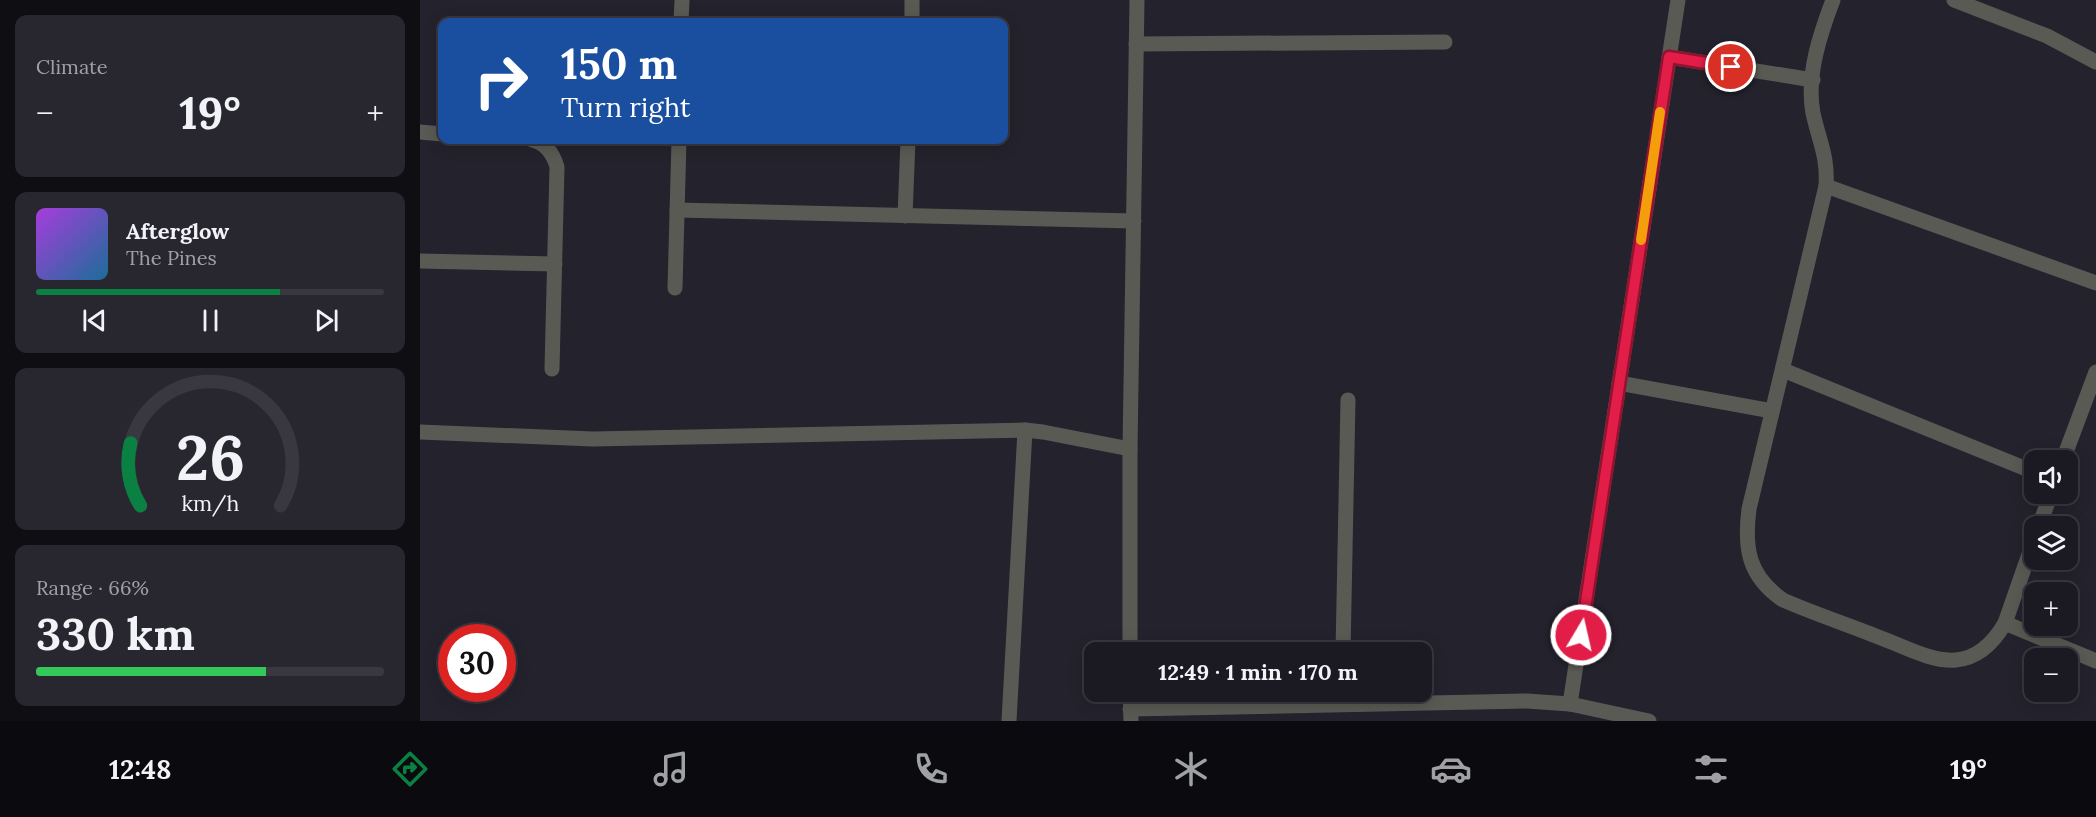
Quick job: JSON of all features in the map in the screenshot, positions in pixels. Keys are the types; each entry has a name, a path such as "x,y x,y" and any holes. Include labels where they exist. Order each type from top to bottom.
{"street":[{"path":"681,18 682,0"},
{"path":"912,0 912,18"},
{"path":"1130,642 1130,449 1137,0"},
{"path":"1570,704 1678,0"},
{"path":"1833,0 1819,40 1813,80 1812,110 1825,153 1826,186 1749,508 1746,539 1748,554 1753,568 1771,591 1797,606 1946,660 1970,657 1981,651 1999,634 2024,569"},
{"path":"1954,0 2047,36 2096,62"},
{"path":"1136,44 1445,42"},
{"path":"1669,57 1813,80"},
{"path":"420,132 438,134"},
{"path":"675,288 679,144"},
{"path":"905,216 908,144"},
{"path":"551,145 557,167 552,369"},
{"path":"1826,186 2096,284"},
{"path":"677,210 1134,221"},
{"path":"420,261 555,264"},
{"path":"1783,370 2024,468"},
{"path":"2067,450 2096,372"},
{"path":"1619,383 1773,411"},
{"path":"1343,642 1348,400"},
{"path":"420,432 602,439 1025,430 1130,449"},
{"path":"1009,721 1025,430"},
{"path":"2005,623 2096,661"},
{"path":"1432,700 1570,704 1649,721"},
{"path":"1130,715 1292,702"}],"slow traffic":[{"path":"1641,240 1660,112"}],"route":[{"path":"1581,635 1669,57 1731,67"}]}
